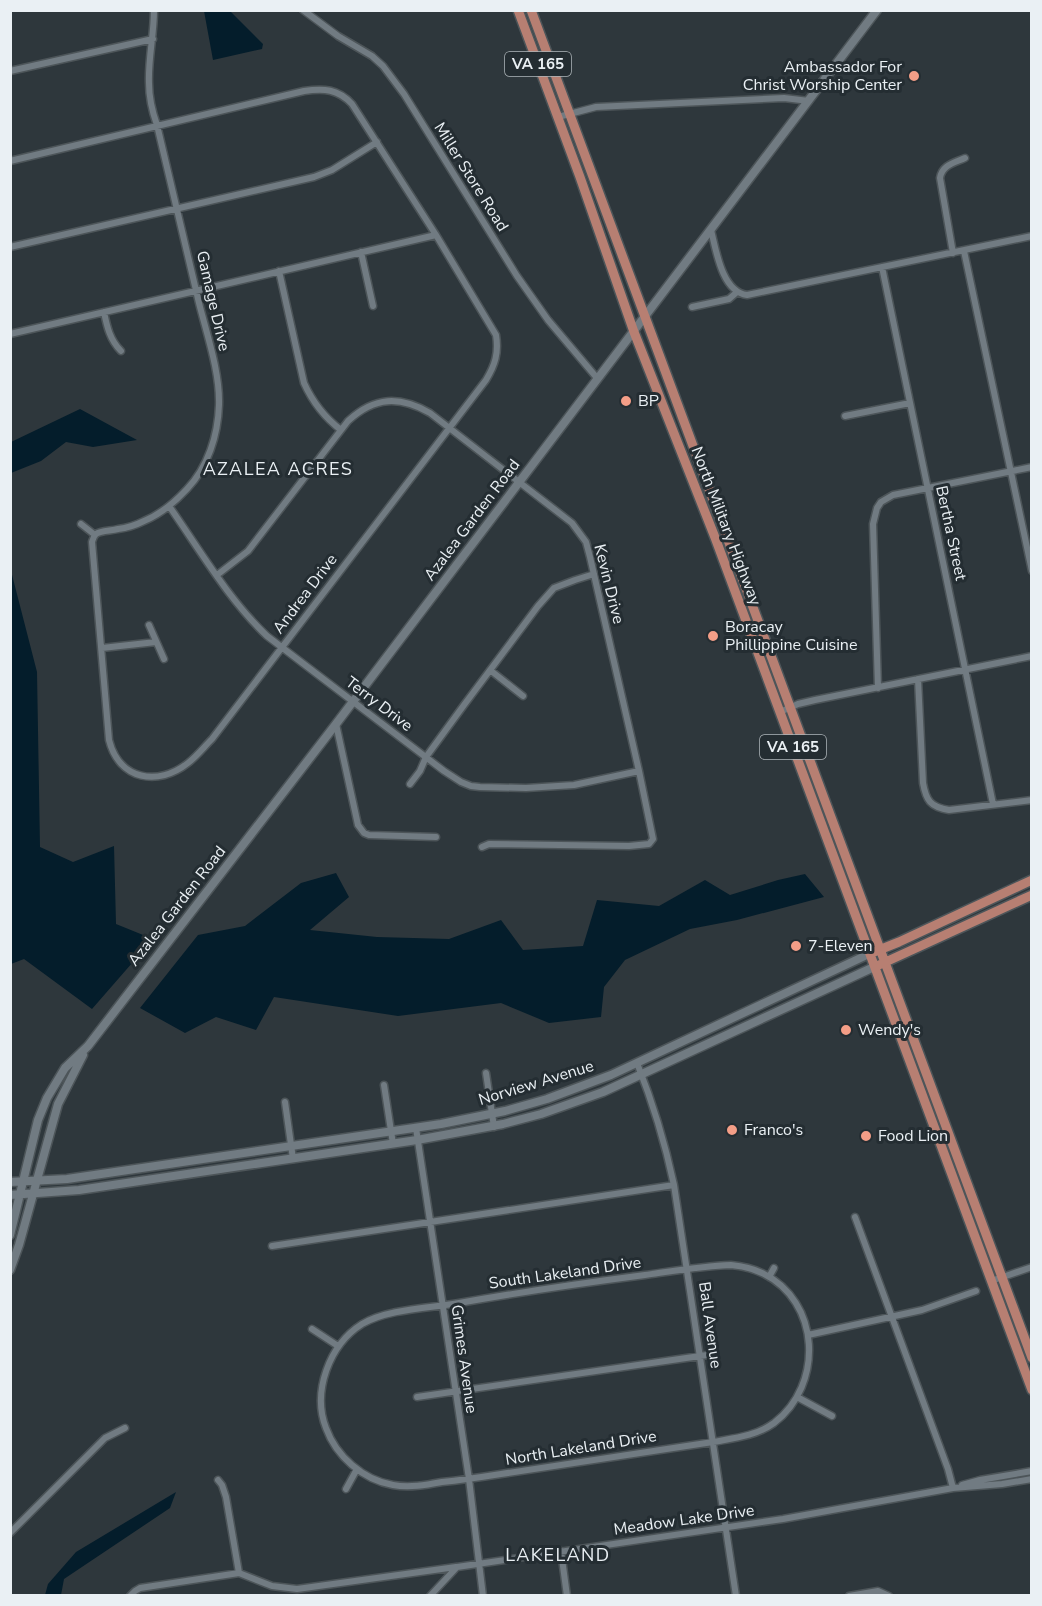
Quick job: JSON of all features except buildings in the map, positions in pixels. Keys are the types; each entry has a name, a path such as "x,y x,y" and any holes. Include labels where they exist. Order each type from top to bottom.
{"main road":[{"name":"North Military Highway","path":"518,10 580,177 633,332 716,540 1032,1390"},
{"name":"North Military Highway","path":"531,10 1032,1358"},
{"name":"Azalea Garden Road","path":"10,1235 38,1120 47,1098 65,1068 88,1046 336,724 875,11"},
{"name":"Norview Avenue","path":"10,1182 67,1179 391,1132 492,1114 547,1099 638,1063 1032,880"},
{"name":"Norview Avenue","path":"10,1196 79,1190 393,1144 494,1126 578,1102 1032,895"},
{"name":"Azalea Garden Road","path":"10,1270 58,1104 88,1046"}],"street":[{"name":"Gamage Drive","path":"95,535 98,532 132,526 157,514 188,488 201,470 213,443 218,418 218,384 153,112 148,82 154,10"},
{"name":"Miller Store Road","path":"303,10 338,36 372,56 383,66 404,94 517,276 548,320 597,378"},
{"path":"10,71 153,39"},
{"name":"Andrea Drive","path":"10,161 304,91 327,89 341,94 352,104 377,142 496,335 498,350 493,368 475,394 212,739 188,763 162,776 144,776 136,774 119,762 111,749 109,740 102,648"},
{"path":"558,117 596,107 784,98 809,101"},
{"path":"10,248 321,175 377,142"},
{"path":"953,253 940,178 946,166 965,158"},
{"path":"711,230 726,280 737,292 747,295 1032,236"},
{"path":"10,334 436,235"},
{"path":"964,251 1032,571"},
{"path":"361,252 373,306"},
{"name":"Bertha Street","path":"882,267 993,804"},
{"path":"217,575 248,551 341,430 323,416 304,383 279,271"},
{"path":"692,307 729,299 737,292"},
{"path":"104,312 110,337 121,351"},
{"name":"Kevin Drive","path":"341,430 362,410 381,402 397,401 420,407 572,523 586,542 653,839 649,844 629,846 489,844 482,847"},
{"path":"845,416 910,403"},
{"path":"878,688 873,524 875,513 881,502 893,495 1032,467"},
{"name":"Terry Drive","path":"169,506 253,623 461,782 480,787 526,788 574,785 639,771"},
{"path":"81,524 95,535 92,542 102,648 156,642"},
{"path":"410,784 420,771 426,757 551,590 594,574"},
{"path":"149,626 164,659"},
{"path":"780,712 815,700 1032,656"},
{"path":"490,670 523,696"},
{"path":"918,679 923,783 926,798 935,806 949,810 1032,800"},
{"path":"336,724 360,830 369,835 436,837"},
{"name":"Ball Avenue","path":"638,1063 667,1151 674,1185 736,1596"},
{"path":"486,1073 494,1126"},
{"path":"384,1085 393,1144"},
{"path":"285,1102 293,1159"},
{"name":"Grimes Avenue","path":"416,1128 469,1479 483,1596"},
{"path":"272,1246 674,1185"},
{"path":"855,1217 953,1488"},
{"name":"South Lakeland Drive","path":"327,1432 322,1413 322,1388 330,1360 338,1346 359,1326 379,1316 618,1278 731,1265 752,1269 778,1283 796,1304 808,1335"},
{"path":"991,1281 1032,1267"},
{"path":"769,1277 774,1268"},
{"path":"808,1335 892,1318 976,1291"},
{"path":"312,1329 338,1346"},
{"name":"North Lakeland Drive","path":"327,1432 341,1454 357,1469 378,1481 402,1486 469,1479 746,1436 762,1430 782,1416 797,1396 807,1373 810,1356 808,1335"},
{"path":"417,1397 714,1354"},
{"path":"797,1396 832,1416"},
{"path":"12,1527 105,1438 125,1428"},
{"path":"346,1489 357,1469"},
{"name":"Meadow Lake Drive","path":"239,1573 272,1586 297,1592 844,1509 1032,1471"},
{"name":"Meadow Lake Drive","path":"953,1488 1032,1479"},
{"path":"130,1596 140,1588 239,1573 226,1497 218,1480"},
{"path":"561,1551 567,1596"},
{"path":"430,1596 457,1567"},
{"path":"849,1596 883,1592 889,1596"}],"water":[{"path":"204,11 230,11 263,44 262,49 213,60"},
{"path":"80,409 137,440 93,447 66,442 41,461 11,473 11,442"},
{"path":"10,567 37,672 40,847 73,862 114,846 116,924 153,939 92,1009 24,959 11,964"},
{"path":"336,873 349,897 310,930 377,937 449,939 501,920 523,950 583,946 597,900 659,906 705,880 730,895 805,874 824,897 737,920 690,929 625,960 604,987 601,1017 549,1023 501,1003 398,1016 274,997 256,1030 216,1017 185,1033 140,1008 198,935 245,926 301,883"},
{"path":"176,1492 170,1508 64,1579 61,1595 45,1595 48,1584 76,1552"}],"place":[{"name":"Ambassador For Christ Worship Center","path":"914,76"},
{"name":"BP","path":"626,401"},
{"name":"Boracay Phillippine Cuisine","path":"713,636"},
{"name":"7-Eleven","path":"796,946"},
{"name":"Wendy's","path":"846,1030"},
{"name":"Franco's","path":"732,1130"},
{"name":"Food Lion","path":"866,1136"}],"district":[{"name":"AZALEA ACRES","path":"278,469"},
{"name":"LAKELAND","path":"558,1555"}]}
